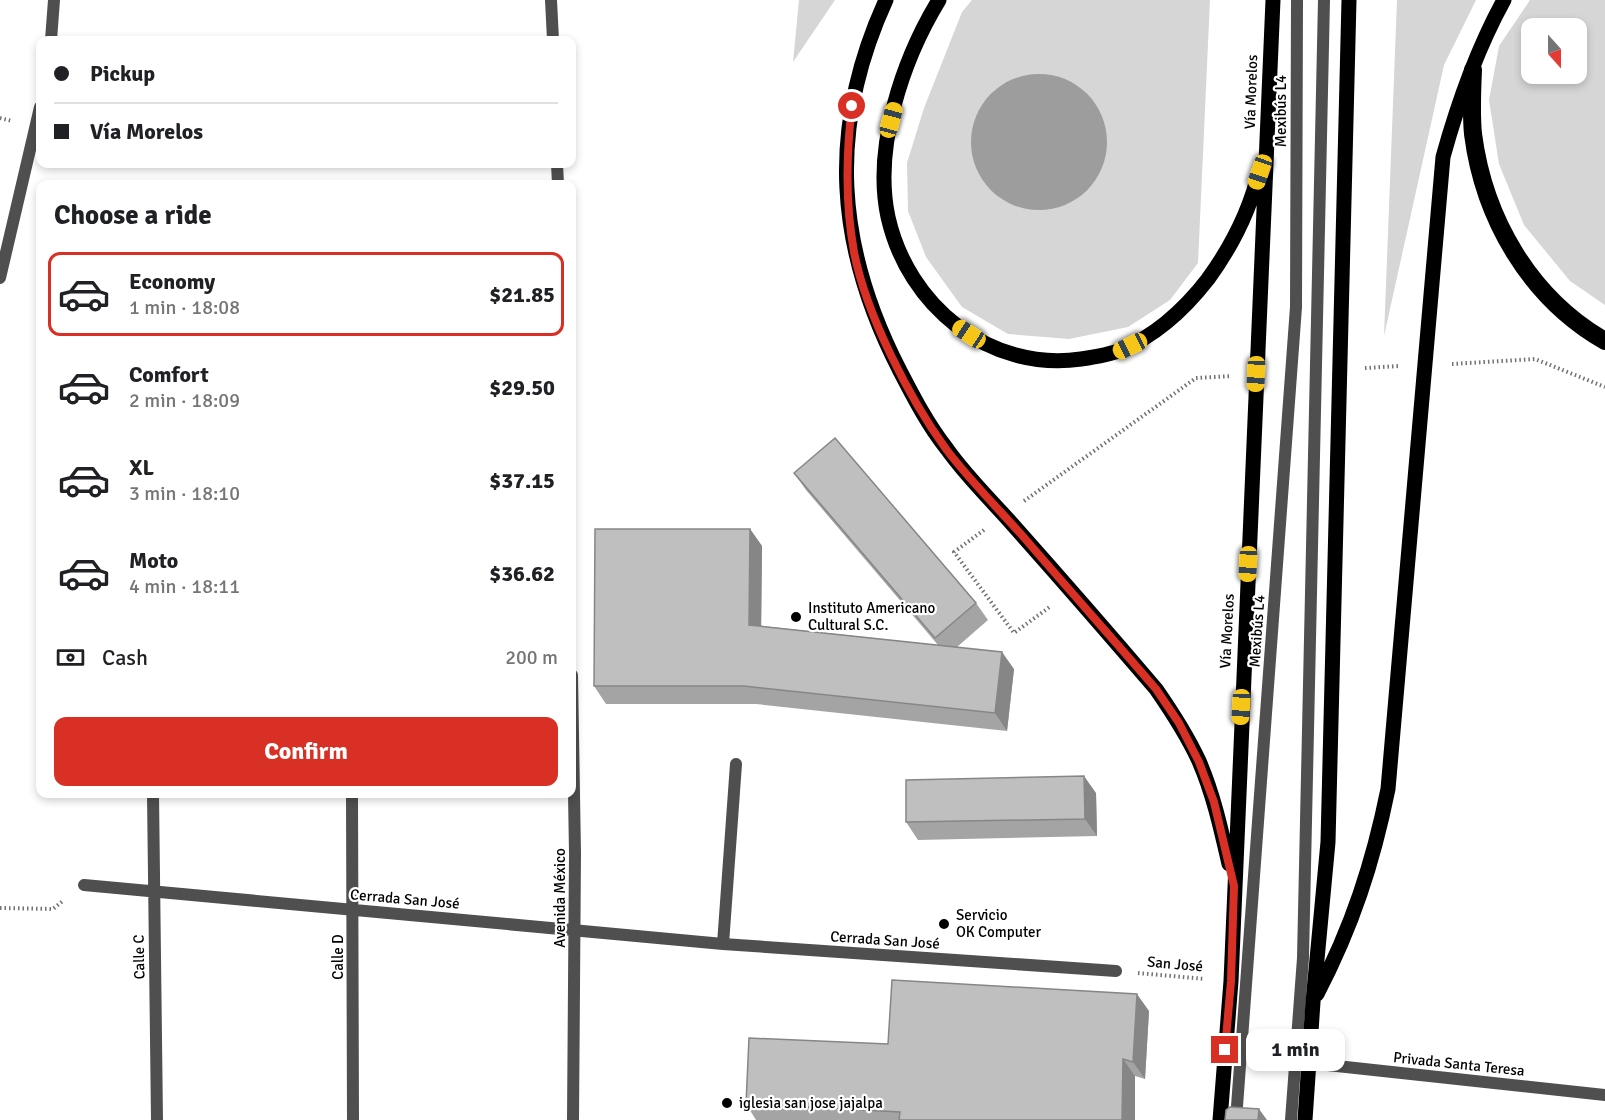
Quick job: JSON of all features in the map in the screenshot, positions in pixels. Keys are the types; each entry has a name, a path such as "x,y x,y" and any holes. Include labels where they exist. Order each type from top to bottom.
{"highway":[{"path":"1473,70 1472,101 1476,153 1488,197 1501,230 1519,260 1541,288 1566,313 1605,341"}],"main road":[{"path":"886,0 874,26 861,66 852,106 848,144 846,181 849,218 855,254 869,302 888,349 915,400 947,449 1156,689 1179,723 1199,762 1214,802 1234,886"},
{"path":"939,0 916,44 901,82 891,120 884,188 888,216 895,242 922,291 958,327 980,342 1004,352 1034,360 1065,361 1096,357 1119,351 1161,328 1199,290 1217,266 1232,240 1248,207 1260,172 1267,136"},
{"name":"Vía Morelos","path":"1220,1120 1231,981 1273,0"},
{"path":"1305,1120 1313,1002 1329,842 1349,0"},
{"path":"1313,1002 1334,961 1364,888 1379,834 1388,789 1443,157 1454,117 1487,32 1504,0"}],"street":[{"path":"51,36 54,0"},
{"path":"551,0 553,36"},
{"name":"Mexibús L4","path":"1236,1120 1296,307 1297,0"},
{"path":"1291,1120 1303,958 1324,0"},
{"path":"0,278 36,124"},
{"path":"723,944 736,764"},
{"name":"Calle C","path":"153,798 157,1120"},
{"name":"Calle D","path":"352,798 353,1120"},
{"name":"Avenida México","path":"573,798 573,1120"},
{"name":"Cerrada San José","path":"84,885 723,944 1116,971"},
{"name":"Privada Santa Teresa","path":"1309,1063 1605,1095"}],"path":[{"path":"1535,359 1605,387"},
{"path":"1022,503 1196,378"},
{"path":"993,524 954,552 1014,633 1072,592"},
{"path":"0,908 53,909 84,885"},
{"name":"San José","path":"1116,971 1231,981"}],"shaded area":[{"path":"799,0 835,0 793,62"},
{"path":"972,0 1210,0 1198,263 1170,300 1128,327 1069,339 1008,334 962,307 926,257 908,211 907,163 924,108 962,12"},
{"path":"1397,0 1476,0 1444,65 1384,336"},
{"path":"1530,0 1605,0 1605,305 1570,281 1524,225 1499,164 1489,100 1499,46"},
{"path":"1039,74 1065,79 1077,85 1087,94 1096,104 1102,116 1107,142 1102,168 1096,180 1087,190 1077,199 1065,205 1039,210 1013,205 1001,199 991,190 982,180 976,168 971,142 976,116 982,104 991,94 1001,85 1013,79"}],"building":[{"path":"835,438 976,603 935,638 794,473"},
{"path":"595,529 750,529 749,625 1002,652 995,713 744,686 594,686"},
{"path":"1084,776 1085,819 906,822 906,780"},
{"path":"892,980 1137,994 1133,1062 1123,1059 1122,1120 899,1120 900,1112 746,1104 749,1038 888,1044"},
{"path":"1230,1107 1259,1109 1258,1120 1225,1120 1226,1110"}],"place":[{"name":"Instituto Americano Cultural S.C.","path":"796,617"},
{"name":"Servicio OK Computer","path":"944,924"},
{"name":"iglesia san jose jajalpa","path":"727,1103"}],"route":[{"path":"852,106 846,181 849,218 855,254 869,302 888,349 915,400 947,449 1156,689 1179,723 1199,762 1214,802 1234,886 1231,981 1225,1050"}]}
